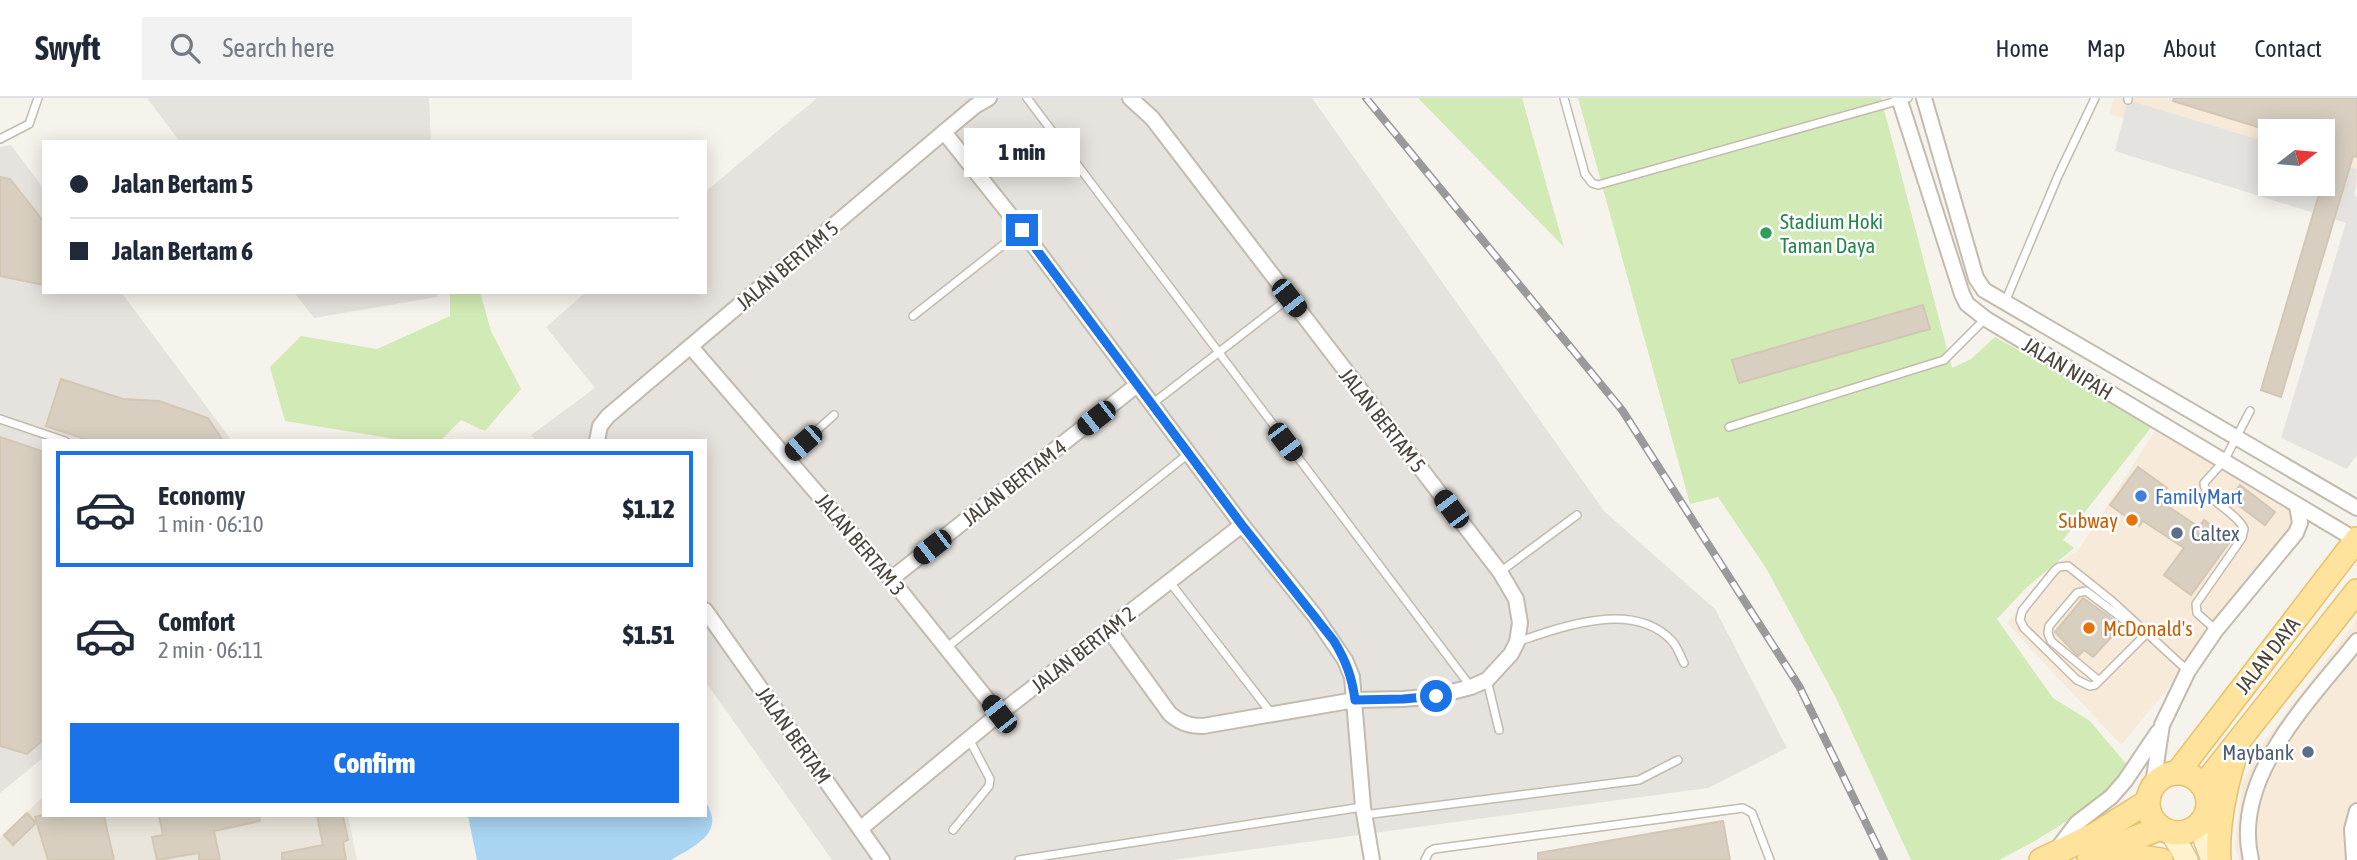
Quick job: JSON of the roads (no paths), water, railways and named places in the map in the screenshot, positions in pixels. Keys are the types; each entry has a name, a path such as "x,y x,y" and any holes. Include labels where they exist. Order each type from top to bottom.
{"main road":[{"name":"JALAN DAYA","path":"2178,772 2357,540"},
{"name":"JALAN DAYA","path":"2203,786 2357,591"},
{"path":"2219,860 2219,831 2226,785 2239,741"},
{"path":"2047,858 2096,834 2150,793 2160,778 2178,772 2197,778 2203,786 2207,795 2206,816 2191,831 2166,830 2097,856"},
{"path":"2150,793 2153,821 2166,830"},
{"path":"2097,856 2161,860"}],"street":[{"name":"JALAN BERTAM 5","path":"597,439 600,426 608,415 975,106 989,98"},
{"name":"JALAN BERTAM 5","path":"1129,98 1152,118 1500,572 1516,599 1520,623 1517,642"},
{"name":"JALAN NIPAH","path":"1924,98 1976,278 1984,290 2357,508"},
{"name":"JALAN NIPAH","path":"1902,99 1967,304 1986,319 2357,540"},
{"path":"944,132 1022,230 1242,525 1334,641 1352,677 1370,860"},
{"name":"JALAN BERTAM 3","path":"691,347 891,579 999,714"},
{"name":"JALAN BERTAM 4","path":"891,579 1137,385"},
{"path":"2047,858 2077,823 2111,797 2125,781 2162,724 2188,671 2217,630 2296,533 2300,523 2297,505"},
{"name":"JALAN BERTAM 2","path":"860,830 999,714 1242,525"},
{"name":"JALAN BERTAM","path":"707,613 882,860"},
{"path":"1108,630 1170,714 1179,722 1190,726 1355,700 1436,696 1487,680 1511,654 1517,642"},
{"path":"2251,860 2247,845 2249,811 2267,760 2281,738 2357,641"},
{"path":"2150,793 2162,724"},
{"path":"2354,860 2351,837 2356,815"},
{"path":"2199,825 2212,860"},
{"path":"2166,830 2187,860"}],"lane":[{"path":"0,139 29,124 38,98"},
{"path":"1027,98 1471,687"},
{"path":"1564,98 1585,174 1592,183 1598,185 1902,99"},
{"path":"2005,302 2058,176 2095,98"},
{"path":"913,316 1022,230"},
{"path":"1152,404 1289,298"},
{"path":"1729,427 1944,360 1986,319"},
{"path":"2217,630 2197,613 2196,604 2242,538 2244,529 2239,521 2204,489 2204,483 2224,461 2250,411"},
{"path":"787,457 834,415"},
{"path":"0,419 59,439"},
{"path":"946,648 1188,454"},
{"path":"1500,572 1577,515"},
{"path":"2147,632 2090,686 2077,680 2021,624 2022,611 2055,570 2064,566 2073,568 2147,632 2188,671"},
{"path":"1169,581 1271,713"},
{"path":"2098,680 2052,641 2048,633 2049,626 2077,593 2085,591 2131,625 2147,632"},
{"path":"1517,642 1585,621 1624,618 1655,629 1672,640 1684,663"},
{"path":"1487,680 1499,730"},
{"path":"953,830 989,786 988,771 969,739"},
{"path":"1019,860 1364,811 1639,780 1678,760"},
{"path":"1425,860 1434,849 1737,808 1752,813 1770,860"}],"water":[{"path":"707,805 711,812 712,822 705,837 671,860 477,860 468,817 707,817"}],"railway":[{"path":"1366,98 1622,410 1799,686 1884,860"}],"place":[{"name":"Stadium Hoki Taman Daya","path":"1766,233"},
{"name":"FamilyMart","path":"2141,496"},
{"name":"Subway","path":"2132,520"},
{"name":"Caltex","path":"2177,533"},
{"name":"McDonald's","path":"2089,628"},
{"name":"Maybank","path":"2308,752"}]}
